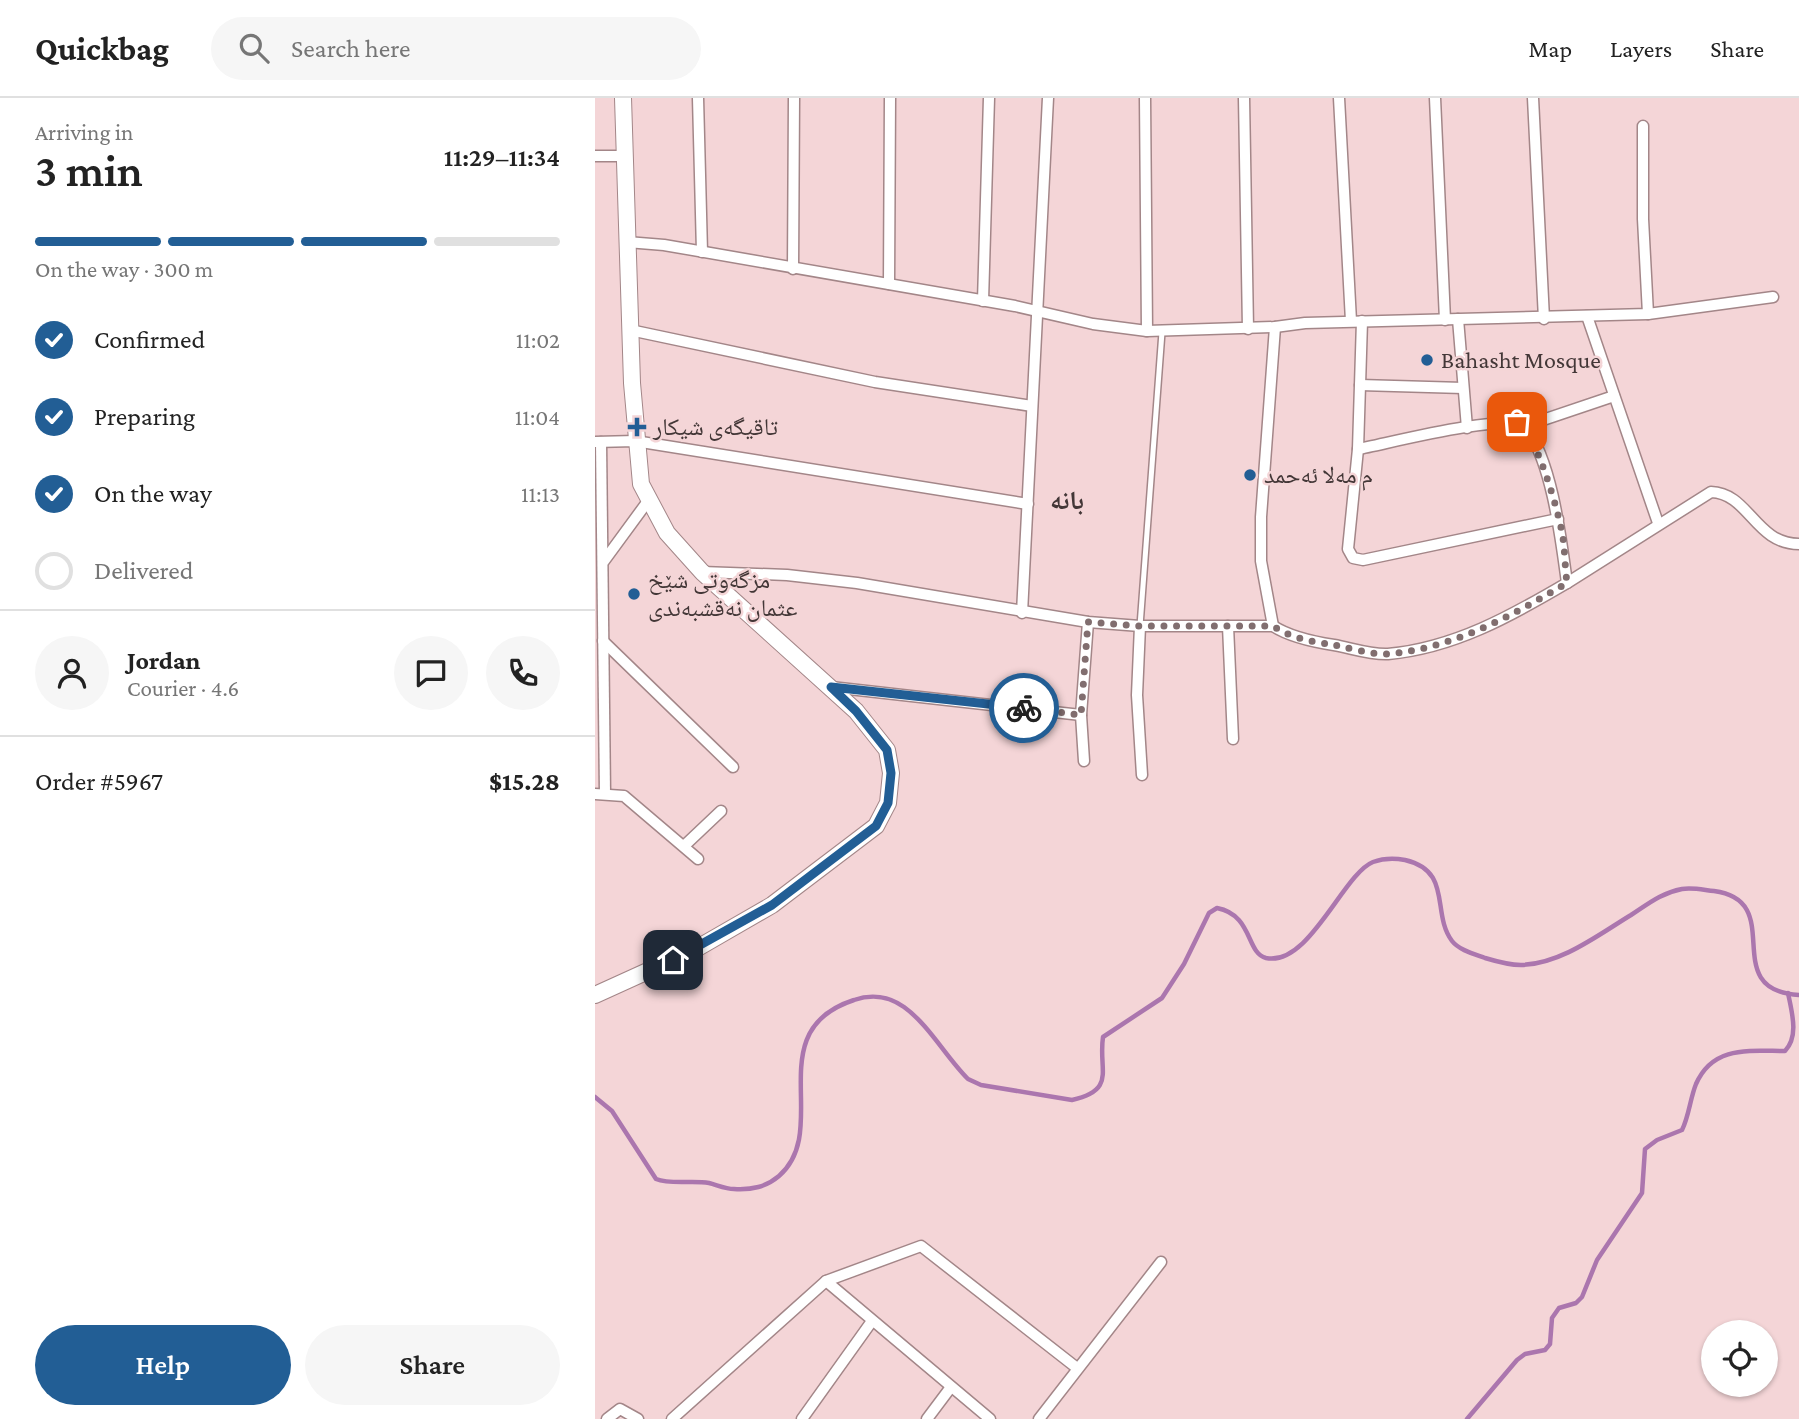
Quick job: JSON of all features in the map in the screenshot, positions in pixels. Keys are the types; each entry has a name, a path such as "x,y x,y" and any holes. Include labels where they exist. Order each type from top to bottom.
{"street":[{"path":"595,995 694,950 772,905 876,826 888,803 891,773 887,750 856,711 702,572 667,533 641,484 635,441 623,98"},
{"path":"698,98 702,251"},
{"path":"793,269 795,98"},
{"path":"888,284 890,98"},
{"path":"983,301 989,98"},
{"path":"1022,613 1048,98"},
{"path":"1145,98 1147,331"},
{"path":"1244,98 1248,329"},
{"path":"1339,98 1360,385 1358,449 1348,549 1353,558 1363,559 1557,519"},
{"path":"1436,98 1445,320"},
{"path":"1533,98 1544,319"},
{"path":"1643,126 1643,219 1648,314"},
{"path":"595,156 625,156"},
{"path":"627,242 702,251 983,301 1093,324 1162,332 1357,321 1544,319 1648,314 1773,297"},
{"path":"1587,316 1658,523"},
{"path":"1458,319 1467,428"},
{"path":"1273,626 1261,561 1261,528 1275,327"},
{"path":"630,330 875,382 1032,406"},
{"path":"1360,385 1463,388"},
{"path":"1358,449 1467,428 1507,423 1525,426 1614,396"},
{"path":"1525,426 1539,453 1563,538 1567,583"},
{"path":"698,859 624,796 600,794 603,561 598,442 635,441 1028,504"},
{"path":"702,572 787,575 857,583 1022,613 1088,622 1140,626 1273,626 1283,633 1327,644 1386,654 1457,639 1504,620 1711,492 1722,492 1733,498 1773,539 1799,544"},
{"path":"603,561 648,501"},
{"path":"1084,761 1081,715 1088,622"},
{"path":"1140,626 1137,695 1142,775"},
{"path":"1228,626 1233,739"},
{"path":"603,640 733,767"},
{"path":"831,687 1081,715"},
{"path":"684,845 721,811"},
{"path":"672,1419 826,1280 921,1246 1077,1368"},
{"path":"1039,1419 1161,1262"},
{"path":"826,1280 990,1419"},
{"path":"802,1419 873,1321"},
{"path":"927,1419 951,1387"},
{"path":"607,1419 620,1409 638,1419"}],"lane":[{"path":"1140,626 1162,332"}],"waterway":[{"path":"595,1097 612,1111 656,1179 709,1183 734,1189 764,1185 779,1176 794,1156 800,1133 802,1057 809,1034 825,1015 854,1000 867,997 886,998 904,1007 968,1079 981,1085 1072,1100 1086,1096 1095,1091 1103,1077 1103,1037 1162,998 1184,964 1209,913 1217,908 1229,912 1243,926 1260,955 1266,958 1282,957 1311,935 1362,870 1373,862 1385,859 1405,860 1420,865 1430,873 1439,894 1446,930 1455,944 1476,955 1512,964 1536,963 1565,954 1655,899 1674,891 1698,889 1736,898 1747,911 1752,927 1755,963 1761,978 1775,990 1799,995"},
{"path":"1467,1419 1517,1360 1525,1354 1545,1350 1550,1344 1552,1318 1559,1308 1576,1303 1582,1297 1597,1260 1642,1193 1645,1149 1657,1140 1682,1130 1696,1084 1703,1071 1722,1056 1734,1053 1785,1051 1793,1031 1788,993"}],"way so far":[{"path":"1024,708 1081,715 1088,622 1140,626 1273,626 1283,633 1327,644 1386,654 1457,639 1504,620 1567,583 1563,538 1539,453 1532,435 1525,426 1517,422"}],"place":[{"name":"Bahasht Mosque","path":"1427,360"},
{"name":"تاقیگەی شیکار","path":"637,427"},
{"name":"م مەلا ئەحمد","path":"1250,475"},
{"name":"مزگەوتی شێخ عثمان نەقشبەندی","path":"634,594"}],"district":[{"name":"بانە","path":"1067,500"}],"route":[{"path":"673,960 772,905 876,826 888,803 891,773 887,750 856,711 831,687 1024,708"}]}
